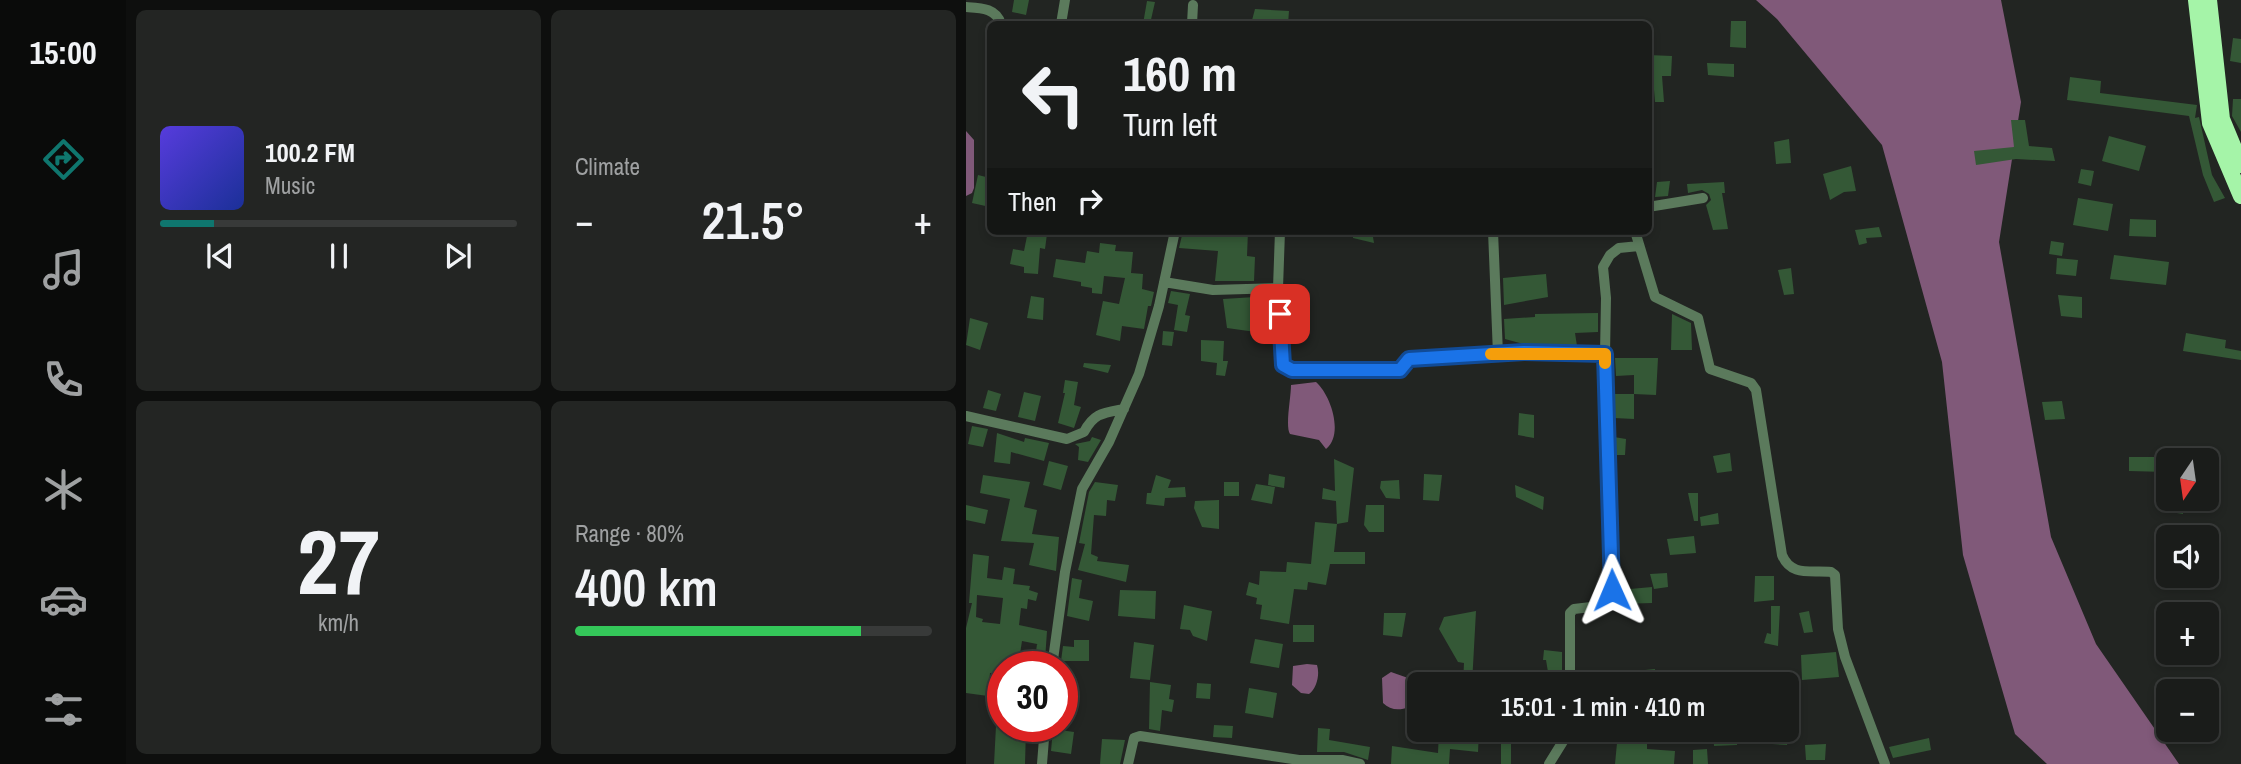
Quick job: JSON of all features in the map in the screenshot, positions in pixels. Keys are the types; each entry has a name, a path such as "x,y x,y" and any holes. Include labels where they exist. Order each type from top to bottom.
{"highway":[{"path":"2196,0 2210,123 2241,196"},
{"path":"2209,0 2222,119 2241,165"}],"street":[{"path":"1062,21 1065,0"},
{"path":"1192,21 1193,5"},
{"path":"966,7 997,14 1000,21"},
{"path":"1652,206 1703,198"},
{"path":"1054,651 1065,572 1082,489 1124,409 1139,374 1174,235"},
{"path":"1280,235 1278,288 1283,365 1292,370 1400,370 1409,359 1498,354 1605,354"},
{"path":"1493,235 1498,354"},
{"path":"1636,235 1655,298 1692,314 1702,324 1710,369 1751,383 1756,390 1782,555 1786,564 1796,571 1831,572 1835,575 1838,629 1844,657 1885,764"},
{"path":"1570,672 1570,613 1574,609 1608,606 1611,601 1612,546 1606,434 1606,298 1603,267 1610,255 1619,248 1639,246"},
{"path":"1164,282 1213,290 1278,288"},
{"path":"966,416 1067,439 1084,432 1092,417 1097,414 1124,409"},
{"path":"1128,764 1134,738 1140,736 1299,760 1342,760 1360,764"},
{"path":"1042,764 1044,742"},
{"path":"1549,764 1563,742"}],"shaded area":[{"path":"1756,0 2001,0 2021,102 1999,242 2051,537 2096,644 2156,731 2156,742 2164,742 2179,764 2047,764 2015,734 1963,555 1942,362 1882,145 1777,19"},
{"path":"966,131 974,140 974,188 972,193 966,196"},
{"path":"1316,382 1331,405 1335,425 1331,443 1326,449 1319,440 1290,434 1289,430 1291,385"},
{"path":"1317,665 1318,672 1316,685 1309,694 1301,693 1292,685 1293,666"},
{"path":"1391,672 1407,678 1407,708 1395,709 1383,703 1382,678"}],"building":[{"path":"1014,0 1029,0 1026,15 1012,12"},
{"path":"1147,1 1155,2 1151,21 1144,21"},
{"path":"1255,9 1289,11 1288,21 1252,21"},
{"path":"1731,21 1746,21 1746,48 1730,47"},
{"path":"2233,38 2241,39 2241,63 2230,61"},
{"path":"1652,55 1672,56 1671,76 1662,76 1664,102 1655,102"},
{"path":"1707,63 1734,64 1734,77 1708,75"},
{"path":"2070,77 2101,81 2100,93 2197,105 2195,118 2199,117 2212,175 2225,198 2214,202 2203,175 2189,116 2067,100"},
{"path":"2233,99 2241,99 2241,132 2232,116"},
{"path":"2011,120 2025,120 2029,146 2052,148 2055,161 2016,159 1976,165 1974,151 2014,147"},
{"path":"2109,136 2146,146 2139,171 2102,161"},
{"path":"1789,139 1791,163 1776,164 1774,142"},
{"path":"1851,166 1856,191 1844,192 1830,200 1823,174"},
{"path":"2081,169 2094,171 2091,186 2078,183"},
{"path":"978,175 987,177 987,206 972,203"},
{"path":"1670,181 1668,196 1655,197 1657,182"},
{"path":"1724,182 1725,193 1722,193 1728,229 1713,230 1706,205 1711,200 1709,194 1702,190 1688,193 1687,184"},
{"path":"2078,198 2113,204 2108,231 2073,225"},
{"path":"2130,219 2156,220 2156,237 2129,236"},
{"path":"1879,227 1882,237 1866,238 1867,243 1859,245 1855,230"},
{"path":"1027,235 1047,235 1045,249 1040,248 1038,274 1024,273 1024,267 1010,264 1013,249 1024,251"},
{"path":"1182,235 1248,235 1247,256 1255,257 1254,281 1215,281 1218,251 1179,248"},
{"path":"1353,235 1373,235 1374,243 1353,238"},
{"path":"2051,241 2064,243 2062,256 2049,254"},
{"path":"1100,243 1116,245 1115,251 1133,252 1131,273 1143,274 1142,289 1154,292 1151,306 1148,306 1144,329 1122,326 1120,341 1096,335 1103,301 1119,304 1125,278 1104,276 1102,294 1092,293 1092,288 1081,286 1081,282 1053,277 1056,259 1085,263 1087,251 1099,253"},
{"path":"2114,255 2169,262 2166,285 2110,279"},
{"path":"2057,258 2078,260 2076,276 2056,274"},
{"path":"1791,268 1794,294 1784,295 1778,270"},
{"path":"1546,274 1548,297 1504,305 1503,278"},
{"path":"1171,291 1190,294 1185,315 1190,316 1187,332 1174,330 1178,305 1168,303"},
{"path":"2058,295 2082,297 2082,318 2061,316"},
{"path":"1031,296 1044,298 1043,320 1027,318"},
{"path":"1271,296 1270,334 1227,328 1223,299"},
{"path":"1598,313 1598,332 1575,333 1577,346 1531,346 1505,339 1504,319 1535,317 1535,314"},
{"path":"1672,314 1691,323 1692,350 1671,350"},
{"path":"970,318 988,323 980,350 966,345"},
{"path":"1163,331 1174,332 1172,346 1162,345"},
{"path":"2186,333 2226,340 2225,348 2241,351 2241,360 2183,351"},
{"path":"1201,340 1224,341 1223,361 1228,361 1225,376 1216,375 1217,363 1201,361"},
{"path":"1615,358 1658,358 1656,395 1634,394 1634,375 1616,376"},
{"path":"1084,363 1111,365 1108,373 1083,367"},
{"path":"1065,380 1078,382 1074,405 1081,407 1074,428 1058,423"},
{"path":"988,390 1001,394 996,411 983,408"},
{"path":"1024,392 1041,396 1035,421 1018,417"},
{"path":"1613,394 1634,394 1634,419 1614,418"},
{"path":"2062,401 2065,419 2045,420 2042,402"},
{"path":"1519,413 1534,415 1534,438 1518,435"},
{"path":"972,426 988,429 983,447 968,444"},
{"path":"997,433 1024,442 1025,438 1049,443 1044,461 1011,452 1010,464 994,462"},
{"path":"1092,437 1101,440 1088,462 1078,460 1079,447 1075,444 1090,441"},
{"path":"1614,437 1626,439 1625,455 1615,455"},
{"path":"1730,453 1732,471 1717,473 1713,456"},
{"path":"2129,457 2156,457 2156,472 2129,471"},
{"path":"1334,459 1354,468 1348,522 1337,524 1336,501 1322,499 1323,488 1335,491"},
{"path":"1049,461 1068,466 1061,490 1043,485"},
{"path":"1269,474 1285,477 1284,488 1268,485"},
{"path":"1424,474 1442,475 1439,501 1423,500"},
{"path":"983,475 1030,482 1024,507 1037,510 1032,534 1059,537 1056,571 1029,565 1034,543 1001,541 1010,499 980,493"},
{"path":"1156,475 1171,480 1168,488 1185,487 1186,497 1165,498 1164,506 1146,504 1147,493 1151,493"},
{"path":"1399,480 1400,499 1386,498 1380,488 1381,481"},
{"path":"1095,482 1118,485 1115,501 1107,500 1106,516 1094,515 1091,554 1098,557 1097,561 1129,565 1126,582 1078,570 1085,544 1079,543 1089,492"},
{"path":"1224,482 1239,482 1239,496 1224,496"},
{"path":"1256,484 1275,487 1272,504 1251,500"},
{"path":"1515,485 1544,497 1543,510 1516,497"},
{"path":"1688,493 1698,493 1698,521 1694,521"},
{"path":"1219,500 1219,529 1202,527 1194,508 1195,501"},
{"path":"966,505 988,510 985,524 966,520"},
{"path":"1366,505 1384,505 1384,532 1369,532 1364,525"},
{"path":"1718,513 1719,524 1701,526 1700,517"},
{"path":"1315,522 1337,524 1334,552 1365,552 1365,564 1330,564 1326,585 1308,582 1307,590 1294,589 1289,624 1260,619 1262,605 1256,604 1257,598 1246,595 1249,582 1259,585 1260,571 1286,572 1287,562 1311,564"},
{"path":"1694,536 1696,553 1670,555 1667,539"},
{"path":"973,554 989,556 987,578 1002,580 1004,567 1015,569 1013,584 1030,586 1029,590 1038,593 1036,601 1028,599 1027,609 1021,608 1019,625 1047,631 1046,651 1036,651 1037,644 1022,641 1020,651 987,651 987,696 966,693 966,628 972,603 969,603","holes":["977,595 1003,598 1000,624 982,622 983,619 976,617"]},
{"path":"1667,573 1668,587 1654,589 1650,574"},
{"path":"1755,576 1774,576 1774,600 1754,602"},
{"path":"1072,578 1082,580 1079,598 1093,601 1089,621 1067,616"},
{"path":"1652,587 1652,603 1620,604 1619,590"},
{"path":"1120,590 1156,591 1155,619 1118,616"},
{"path":"1184,605 1212,611 1207,641 1193,636 1190,630 1180,629"},
{"path":"1771,606 1780,606 1778,646 1764,643 1767,633 1771,634"},
{"path":"1476,611 1473,672 1464,672 1464,663 1458,662 1439,629 1444,617"},
{"path":"1809,611 1813,632 1804,633 1799,613"},
{"path":"1384,613 1406,613 1402,637 1383,635"},
{"path":"1293,625 1314,625 1314,642 1293,642"},
{"path":"1255,639 1283,644 1279,668 1250,663"},
{"path":"1074,640 1089,640 1089,661 1078,661 1078,651 1062,651 1063,646 1074,647"},
{"path":"1134,642 1154,645 1150,680 1130,678"},
{"path":"1544,650 1562,652 1562,672 1548,672 1546,660 1543,660"},
{"path":"1836,652 1839,677 1802,680 1801,655"},
{"path":"1655,669 1655,672 1635,672"},
{"path":"1150,682 1171,685 1169,699 1174,700 1172,712 1162,710 1160,731 1149,729"},
{"path":"1197,683 1211,684 1210,699 1196,698"},
{"path":"1249,688 1277,693 1273,718 1245,713"},
{"path":"1214,725 1233,726 1232,738 1213,737"},
{"path":"1318,728 1330,729 1329,740 1370,747 1368,760 1344,752 1317,752"},
{"path":"1929,738 1931,750 1893,758 1889,747"},
{"path":"1102,739 1125,740 1120,764 1100,764"},
{"path":"995,742 1026,742 1025,764 994,764"},
{"path":"1052,742 1073,742 1071,754 1051,751"},
{"path":"1438,742 1478,742 1478,752 1450,749 1449,764 1391,764 1392,746 1438,753"},
{"path":"1588,742 1647,742 1647,749 1675,751 1674,764 1615,764 1617,743"},
{"path":"1714,742 1737,742 1737,745 1714,746"},
{"path":"1772,742 1788,742 1787,745"},
{"path":"1511,743 1511,764 1501,764 1501,744"},
{"path":"1826,744 1825,760 1806,760 1805,745"},
{"path":"1707,749 1708,764 1693,764 1693,750"}],"slow traffic":[{"path":"1491,354 1605,354 1605,363"}],"route":[{"path":"1280,314 1283,365 1292,370 1400,370 1409,359 1524,352 1605,354 1612,590"}]}
